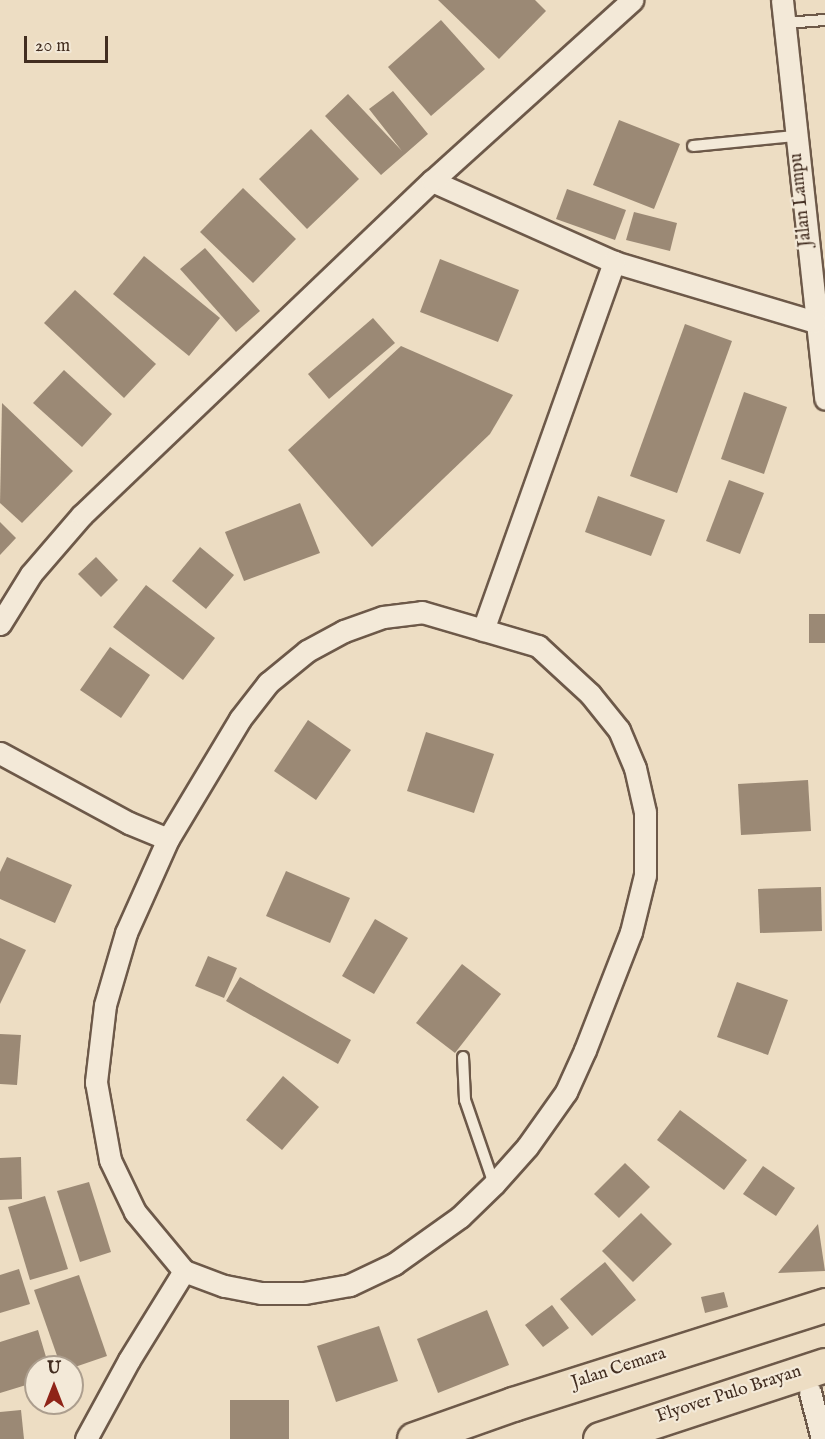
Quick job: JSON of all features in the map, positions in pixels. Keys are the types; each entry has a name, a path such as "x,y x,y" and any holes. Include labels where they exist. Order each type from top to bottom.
{"highway":[{"name":"Jalan Cemara","path":"414,1439 513,1404 825,1305"},
{"path":"481,1439 585,1399 712,1356 825,1326"},
{"path":"660,1439 820,1381"},
{"name":"Flyover Pulo Brayan","path":"600,1439 820,1381"}],"street":[{"path":"0,624 30,574 81,515 432,181 632,0"},
{"name":"Jalan Lampu","path":"782,0 825,399"},
{"path":"432,181 614,262 816,322"},
{"path":"483,630 614,262"},
{"path":"422,612 538,646 590,694 619,730 635,768 645,812 645,875 634,920 585,1050 566,1092 527,1147 460,1217 394,1264 350,1286 304,1293 261,1293 224,1286 184,1271 135,1212 110,1160 96,1083 105,1005 126,933 168,839 240,719 268,682 308,651 344,631 383,617 422,612"},
{"path":"0,753 129,823 168,839"},
{"path":"86,1439 129,1360 184,1271"},
{"path":"820,1381 822,1439"}],"lane":[{"path":"785,23 825,20"},
{"path":"693,146 795,136"},
{"path":"463,1057 465,1100 494,1184"}],"building":[{"path":"438,0 535,0 546,11 499,59"},
{"path":"441,20 485,69 431,116 388,67"},
{"path":"393,91 428,134 381,175 325,116 348,94 402,151 369,109"},
{"path":"619,120 680,144 654,209 593,185"},
{"path":"311,129 359,179 307,229 259,179"},
{"path":"243,188 296,239 253,283 200,232"},
{"path":"567,189 626,210 615,240 556,219"},
{"path":"634,212 677,223 670,251 626,240"},
{"path":"205,248 260,311 236,332 180,269"},
{"path":"144,256 220,318 189,356 113,294"},
{"path":"440,259 519,290 498,342 420,312"},
{"path":"75,290 156,364 124,398 44,323"},
{"path":"373,318 395,343 329,399 308,374"},
{"path":"685,324 732,341 677,493 630,476"},
{"path":"401,346 513,395 490,434 372,547 288,450"},
{"path":"64,370 112,414 82,447 33,403"},
{"path":"744,392 787,407 764,474 721,459"},
{"path":"2,403 73,471 22,523 0,503"},
{"path":"729,480 764,493 740,554 706,541"},
{"path":"598,496 665,520 651,556 585,532"},
{"path":"300,503 320,553 244,581 225,532"},
{"path":"0,522 16,538 0,555"},
{"path":"200,547 234,575 206,609 172,581"},
{"path":"96,557 118,580 101,597 78,574"},
{"path":"146,585 215,638 183,680 113,627"},
{"path":"809,614 825,614 825,643 809,643"},
{"path":"110,647 150,675 121,718 80,690"},
{"path":"308,720 351,750 316,800 274,771"},
{"path":"426,732 494,754 474,813 407,791"},
{"path":"808,780 811,831 741,835 738,784"},
{"path":"7,857 72,885 55,923 0,899 0,872"},
{"path":"286,871 350,898 330,943 266,916"},
{"path":"821,887 822,931 760,933 758,889"},
{"path":"375,919 408,938 374,994 342,976"},
{"path":"0,938 26,950 0,1004"},
{"path":"208,956 237,968 224,998 195,986"},
{"path":"462,964 501,994 455,1053 416,1023"},
{"path":"240,977 351,1040 338,1064 226,1001"},
{"path":"737,982 788,1000 768,1055 717,1037"},
{"path":"0,1034 21,1035 17,1085 0,1084"},
{"path":"283,1076 319,1107 282,1150 246,1120"},
{"path":"680,1110 747,1160 724,1190 657,1140"},
{"path":"21,1157 22,1199 0,1200 0,1158"},
{"path":"625,1163 650,1187 619,1218 594,1194"},
{"path":"763,1166 795,1188 776,1216 743,1194"},
{"path":"89,1182 111,1252 80,1262 57,1191"},
{"path":"45,1196 68,1269 30,1280 8,1207"},
{"path":"641,1213 672,1244 633,1282 602,1251"},
{"path":"818,1224 825,1271 778,1273"},
{"path":"605,1262 636,1300 592,1336 560,1299"},
{"path":"19,1269 30,1304 0,1313 0,1275"},
{"path":"79,1275 107,1356 84,1364 84,1355 57,1355 34,1290"},
{"path":"724,1292 728,1307 705,1313 701,1297"},
{"path":"552,1305 569,1328 543,1347 525,1325"},
{"path":"487,1310 509,1365 438,1393 417,1339"},
{"path":"379,1326 398,1381 336,1402 317,1346"},
{"path":"38,1330 45,1355 24,1355 24,1386 0,1393 0,1342"},
{"path":"230,1400 289,1400 289,1439 230,1439"},
{"path":"21,1410 24,1439 0,1439 0,1412"}]}
